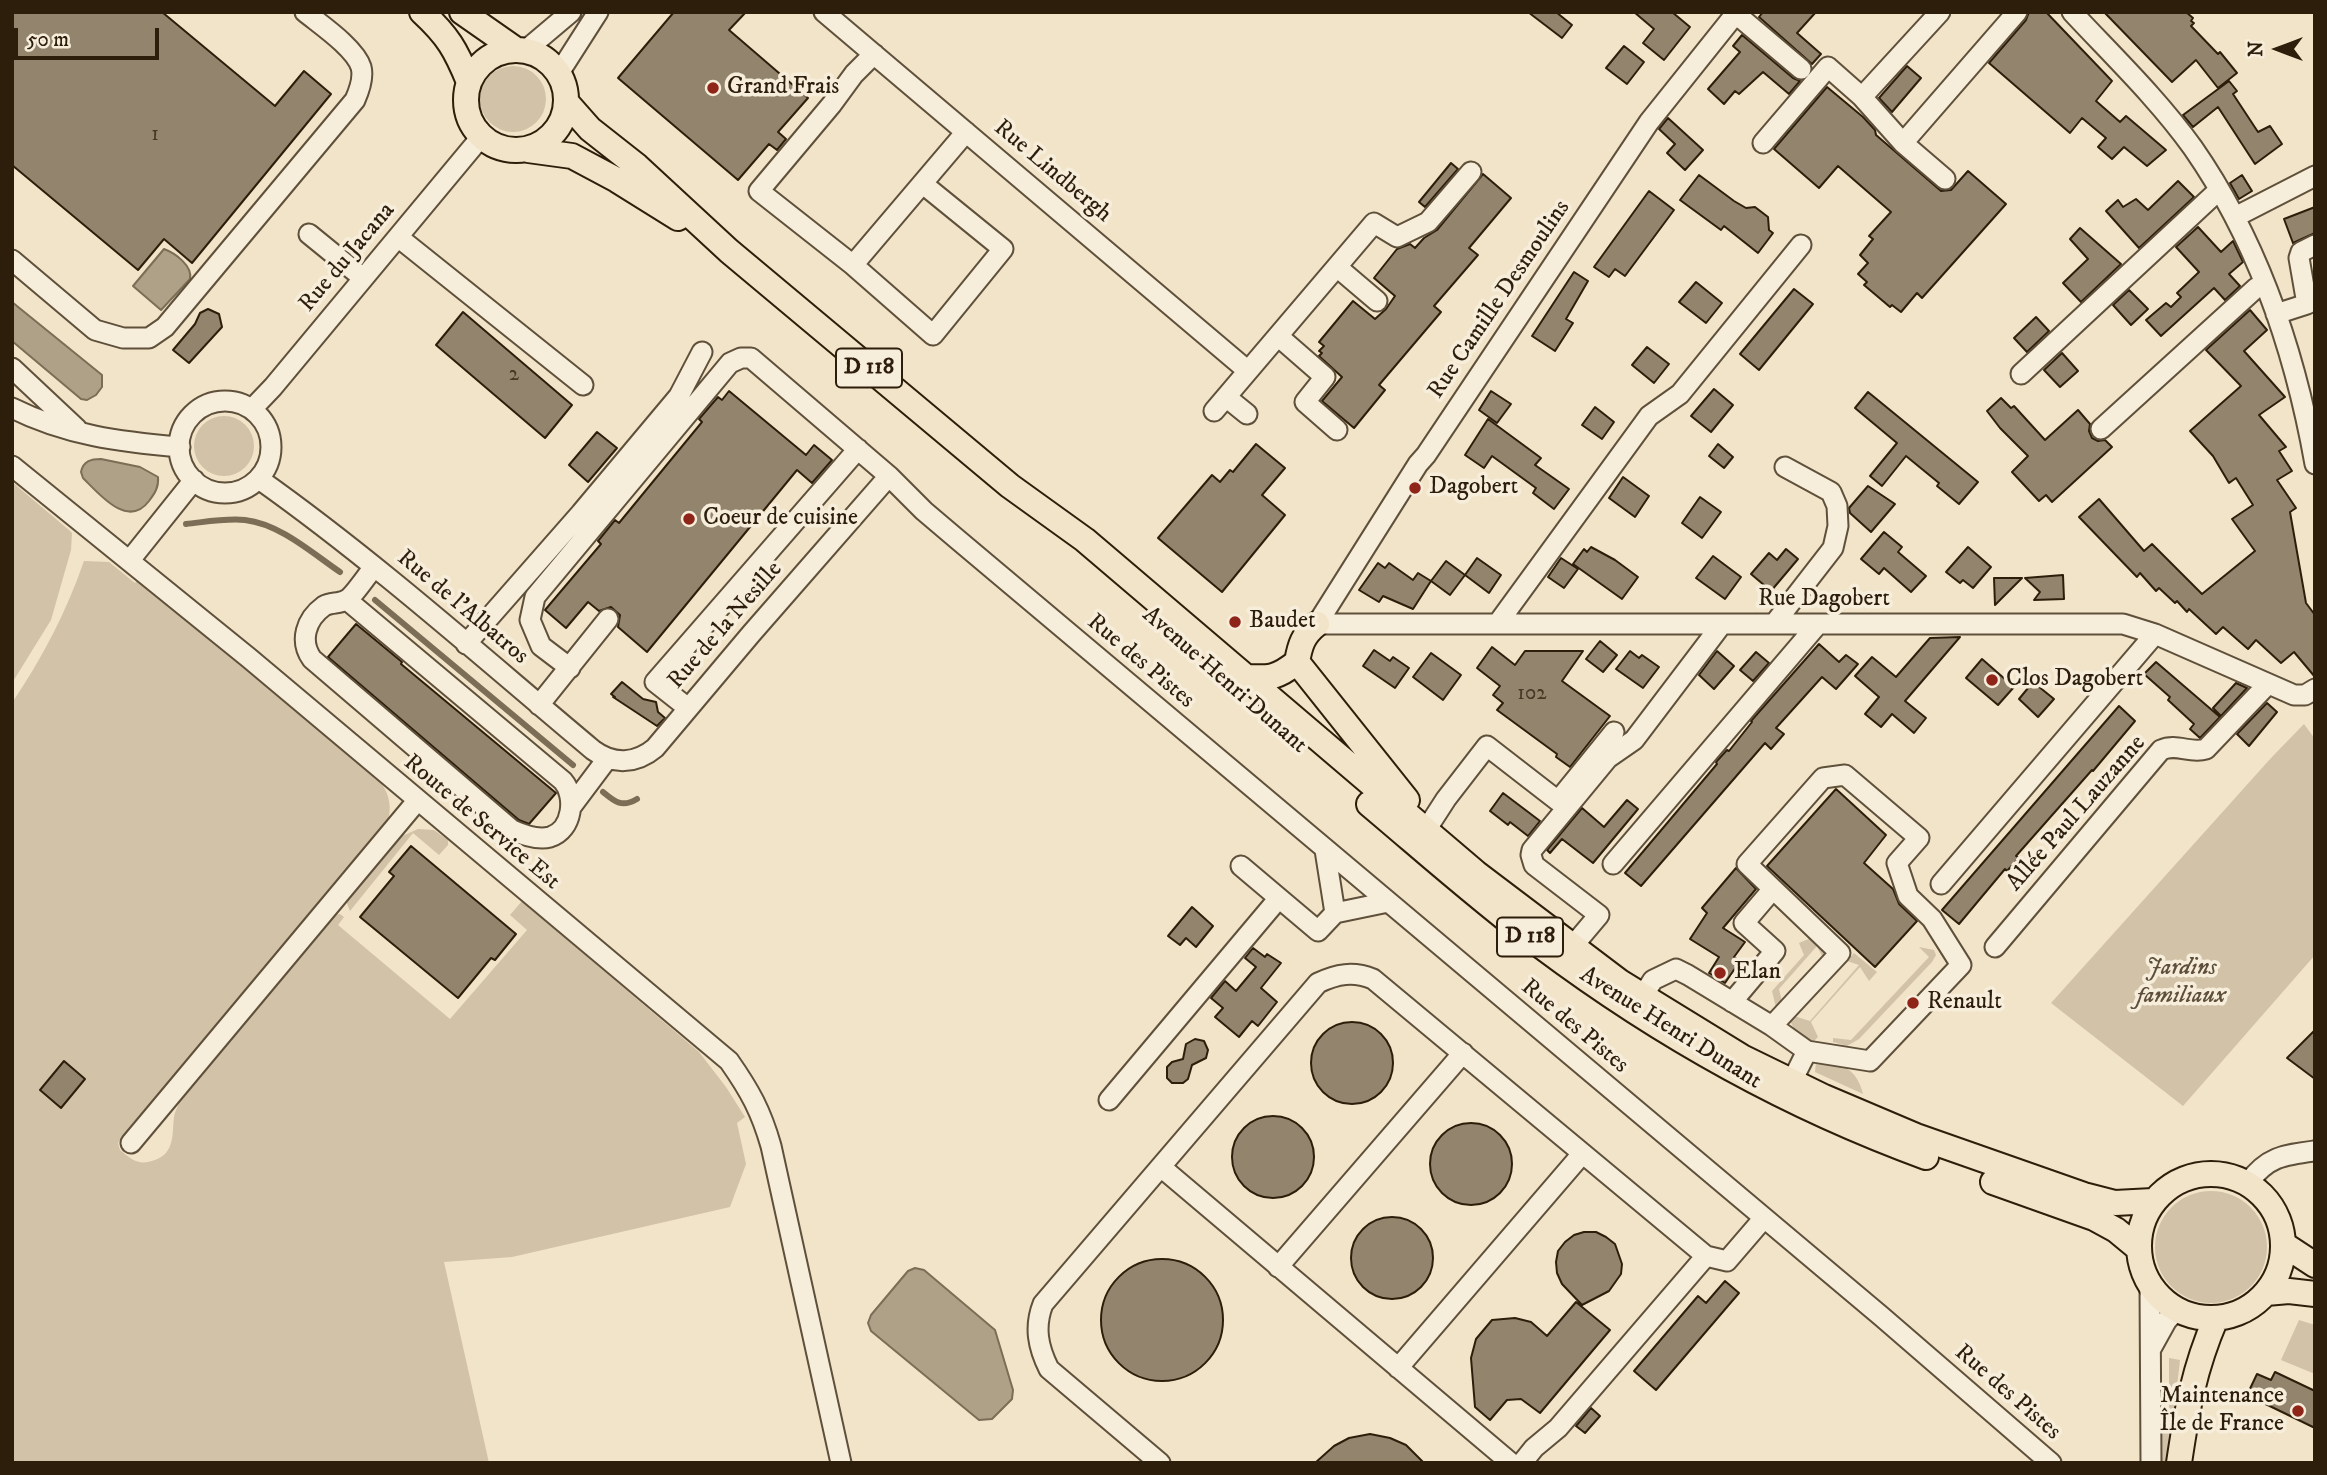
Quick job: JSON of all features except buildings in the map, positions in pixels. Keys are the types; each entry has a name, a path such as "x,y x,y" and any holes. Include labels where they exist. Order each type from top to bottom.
{"main road":[{"path":"422,12 456,51 469,82"},
{"path":"462,12 520,50 539,55 550,62 565,87 567,103 562,122 554,135 543,144 528,150 508,150 494,146 481,137 471,122 466,107 469,82 476,69 487,59 500,52 520,50"},
{"name":"Avenue Henri Dunant","path":"567,103 590,129 637,166 729,251 1010,486 1085,540 1476,873 1572,947 1638,1003"},
{"name":"Avenue Henri Dunant","path":"528,150 572,156 617,180 729,251"},
{"name":"Avenue Henri Dunant","path":"1010,486 1077,554 1432,858 1538,944 1638,1003 1742,1057 1860,1133 2094,1219 2116,1230 2138,1249"},
{"path":"1243,677 1273,678 1284,673 1297,662 1300,646 1307,632 1317,624"},
{"path":"1297,662 1411,805 1426,830"},
{"name":"Avenue Henri Dunant","path":"1788,1089 2084,1195 2115,1203 2154,1201"},
{"path":"2197,1174 2232,1176 2248,1183 2262,1194 2273,1209 2283,1244 2282,1261 2276,1278 2266,1293 2246,1310 2216,1318 2183,1312 2164,1302 2150,1284 2140,1264 2138,1249 2145,1216 2154,1201 2166,1189 2197,1174"},
{"path":"2283,1244 2315,1265"},
{"path":"2266,1293 2289,1291 2315,1294"},
{"path":"2179,1463 2192,1355 2183,1312"},
{"path":"2189,1395 2200,1356 2216,1318"}],"street":[{"path":"12,260 94,330 123,338 149,338 165,327 355,100 361,82 361,66 352,52 305,12"},
{"path":"520,50 571,12"},
{"path":"559,73 598,12"},
{"name":"Rue Lindbergh","path":"824,12 1248,371"},
{"path":"1862,97 1940,12"},
{"path":"1903,143 2017,12"},
{"path":"2072,12 2163,110 2193,148 2235,217 2265,284 2291,354 2315,464"},
{"path":"1737,13 1801,69"},
{"name":"Rue Camille Desmoulins","path":"1317,624 1412,473 1649,122 1737,13"},
{"path":"874,54 854,74 759,191 853,265 933,335 1003,249 923,184"},
{"path":"1763,143 1828,67 1862,97 1903,143 1945,179"},
{"path":"853,265 966,132"},
{"name":"Rue du Jacana","path":"252,409 481,137"},
{"path":"1247,414 1220,404 1374,223 1397,237 1428,222 1471,172"},
{"path":"2235,217 2315,176"},
{"path":"2021,374 2219,190"},
{"path":"309,234 363,278"},
{"path":"398,237 583,385"},
{"path":"1498,623 1649,416 1680,394 1801,245"},
{"path":"2276,314 2307,304 2299,258 2301,252 2315,245"},
{"path":"1336,267 1377,301"},
{"path":"2101,429 2256,288 2265,284"},
{"path":"1278,336 1325,377 1305,402 1337,430"},
{"path":"466,644 581,513 678,396 702,352"},
{"path":"570,668 541,646 530,620 535,597 730,363 741,358 751,358 889,476"},
{"path":"12,368 80,433"},
{"path":"221,400 235,401 252,409 267,427 271,440 267,467 259,479 232,493 216,492 202,487 183,464 180,436 186,423 195,412 207,404 221,400"},
{"path":"12,408 80,433 115,442 180,447"},
{"path":"688,708 655,682 858,449"},
{"name":"Route de Service Est","path":"12,466 88,530 130,560 729,1061 751,1093 764,1121 841,1463"},
{"path":"1774,624 1833,548 1838,526 1838,506 1831,492 1785,467"},
{"name":"Rue des Pistes","path":"889,476 905,493 1325,850 2051,1463"},
{"name":"Rue de la Nesille","path":"607,759 637,759 655,747 889,476"},
{"name":"Rue de l'Albatros","path":"259,479 309,514 374,566 607,759"},
{"path":"130,560 194,480"},
{"path":"374,566 347,600 325,606 308,626 305,643 307,652 316,664 512,830 537,838 552,837 563,826 571,807 607,759"},
{"path":"347,600 563,780 570,788 571,807"},
{"path":"539,705 608,619"},
{"name":"Rue Dagobert","path":"1317,624 2123,624 2155,634 2294,695 2305,695 2315,689"},
{"path":"1572,947 1599,915 1534,865 1532,850 1608,758 1634,740 1722,624"},
{"path":"1613,864 1818,624"},
{"path":"1941,884 2155,634"},
{"name":"Allée Paul Lauzanne","path":"1995,947 2161,750 2176,746 2200,751 2206,749 2268,684"},
{"path":"1426,830 1487,746 1558,801 1614,732"},
{"path":"1638,1003 1653,980 1676,969 1772,1026 1807,1051 1870,1061 1961,965 1932,919 1908,896 1897,863 1919,838 1845,775 1822,778 1747,864 1840,953 1772,1026"},
{"path":"131,1143 417,801"},
{"path":"1325,850 1335,913"},
{"path":"1241,866 1318,931 1335,913 1388,902"},
{"path":"1732,1002 1776,951 1744,923 1773,888"},
{"path":"1109,1100 1279,898"},
{"path":"1160,1463 1049,1369 1041,1353 1037,1331 1038,1317 1043,1304 1318,983 1333,976 1351,973 1373,979 1706,1256 1727,1261 1764,1218"},
{"path":"1788,1089 1807,1051"},
{"path":"1278,1268 1463,1053"},
{"path":"2248,1183 2265,1164 2279,1156 2314,1151"},
{"path":"1398,1368 1582,1154"},
{"path":"1161,1167 1511,1463"},
{"path":"1522,1463 1534,1448 1558,1428 1706,1256"},
{"path":"2150,1284 2151,1463"},
{"path":"2151,1348 2167,1320 2183,1312"}],"green space":[{"path":"513,66 526,68 541,81 546,99 544,112 531,127 513,132 500,130 485,117 480,99 482,86 495,71"},
{"path":"218,416 230,416 249,429 254,446 252,458 241,471 230,476 218,476 199,463 194,452 194,440 207,421"},
{"path":"12,482 72,533 71,550 51,620 12,683"},
{"path":"84,561 109,562 135,583 139,578 381,783 390,807 387,823 118,1143 120,1150 140,1162 155,1160 166,1153 182,1096 334,915 340,914 344,917 338,925 450,1019 527,930 510,915 522,901 699,1052 745,1117 737,1123 746,1164 730,1207 512,1257 444,1262 489,1463 12,1463 12,703 52,635"},
{"name":"Jardins familiaux","path":"2304,724 2315,739 2315,955 2183,1106 2051,1003"},
{"path":"418,829 434,830 448,840 448,845 439,855 413,833 350,911 346,901 400,837"},
{"path":"1811,938 1829,954 1824,960 1817,946 1779,989 1783,1006 1777,1012 1772,991 1804,955 1799,943"},
{"path":"1919,947 1934,950 1936,955 1932,962 1859,1039 1847,1046 1833,1042 1833,1038 1851,1040 1929,957"},
{"path":"1854,953 1877,972 1869,981 1860,967 1811,1022 1818,1037 1814,1041 1799,1037 1790,1021 1794,1016 1810,1021 1859,965 1847,961"},
{"path":"1821,1061 1848,1069 1857,1079 1863,1094 1815,1072 1816,1063"},
{"path":"2211,1191 2233,1195 2251,1207 2263,1225 2267,1247 2263,1269 2251,1287 2233,1299 2211,1303 2189,1299 2171,1287 2159,1269 2155,1247 2159,1225 2171,1207 2189,1195"},
{"path":"2299,1320 2315,1325 2315,1374 2281,1360"},
{"path":"2169,1358 2180,1360 2168,1463 2161,1463 2162,1433 2169,1432"}],"shaded area":[{"path":"164,249 186,265 190,279 161,310 133,286"},
{"path":"12,302 102,375 102,387 96,395 87,400 81,399 12,341"},
{"path":"101,459 140,467 158,477 156,490 141,509 123,511 106,500 83,478 81,472 84,465 88,461"},
{"path":"915,1268 924,1270 995,1330 1013,1390 1012,1399 992,1419 979,1420 871,1331 868,1323 871,1315 908,1271"}],"waterway":[{"path":"186,524 245,520 271,527 295,540 340,572"},
{"path":"375,600 573,765"},
{"path":"603,792 619,803 637,799"}],"place":[{"name":"Grand Frais","path":"713,88"},
{"name":"Dagobert","path":"1415,488"},
{"name":"Coeur de cuisine","path":"689,519"},
{"name":"Baudet","path":"1235,622"},
{"name":"Clos Dagobert","path":"1992,680"},
{"name":"Elan","path":"1720,973"},
{"name":"Renault","path":"1913,1003"},
{"name":"Maintenance Île de France","path":"2298,1411"}]}
